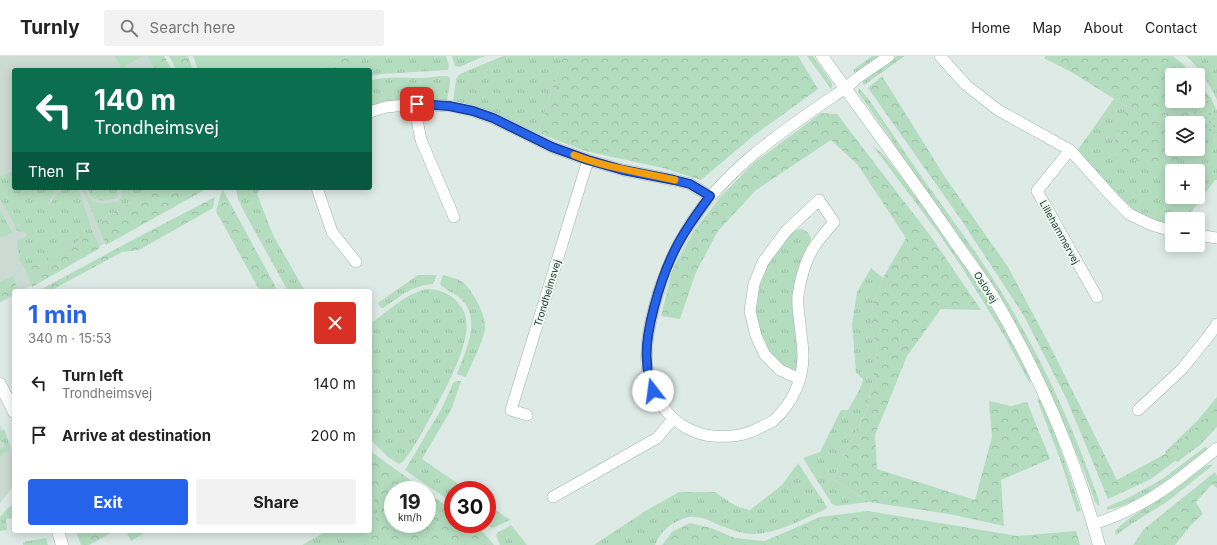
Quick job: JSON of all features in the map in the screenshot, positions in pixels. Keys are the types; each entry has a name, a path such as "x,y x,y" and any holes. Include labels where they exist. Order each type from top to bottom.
{"street":[{"name":"Oslovej","path":"822,56 918,188 991,294 1012,329 1042,386 1064,437 1080,481 1099,545"},
{"path":"800,379 780,370 766,355 756,336 750,311 754,284 763,262 786,231 819,200 834,222 815,245 801,278 798,299 803,356 800,379 791,398 773,421 751,432 732,437 708,436 691,430 673,419 657,400 650,382 646,361 648,338 658,292 672,256 688,226 710,196 735,170 759,150 889,56"},
{"path":"940,56 966,85 998,110 1070,150 1129,214 1152,225 1165,229"},
{"path":"372,112 417,104 449,106 473,111 493,118 552,147 588,160 623,170 690,184 710,196"},
{"path":"417,104 418,125 421,140 454,217"},
{"name":"Lillehammervej","path":"1070,150 1037,191 1097,297"},
{"name":"Trondheimsvej","path":"527,415 511,410 588,160"},
{"path":"317,190 332,232 356,262"},
{"path":"1205,236 1217,238"},
{"path":"1138,410 1181,370 1208,338 1217,324"},
{"path":"0,384 12,408"},
{"path":"553,497 657,438 673,419"},
{"path":"1093,524 1106,520 1137,506 1174,483 1216,452"},
{"path":"59,533 62,545"}],"shaded area":[{"path":"0,56 161,56 166,68 12,68 12,190 198,190 25,289 12,289 12,296 0,303"},
{"path":"0,425 12,451 12,488 0,503"}],"green space":[{"path":"115,56 143,56 121,68"},
{"path":"148,56 164,56 171,68 154,68"},
{"path":"169,56 188,56 192,68 176,68"},
{"path":"193,56 350,56 319,68 197,68"},
{"path":"350,56 373,56 341,68 319,68"},
{"path":"373,56 446,56 449,66 448,70 372,76 372,68 340,68"},
{"path":"452,56 485,56 459,67 455,66"},
{"path":"503,56 563,56 538,133 482,109 453,102 456,79 460,74"},
{"path":"563,56 798,56 818,89 753,136 701,180 663,168 585,151 538,133"},
{"path":"807,56 813,56 832,83 831,89"},
{"path":"872,56 880,56 856,74 853,70"},
{"path":"897,56 905,56 864,85 862,82"},
{"path":"1046,56 1173,56 1186,68 1165,68 1165,108 1198,108 1192,113 1191,116 1165,116 1165,156 1180,156 1178,164 1165,164 1165,165 1109,157 1127,107 1073,73 1044,58"},
{"path":"1186,56 1217,56 1217,100 1205,78 1205,68 1198,68"},
{"path":"447,76 450,78 447,101 372,107 372,80 388,78"},
{"path":"882,76 945,177 1008,267 1051,348 1117,480 1167,453 1209,416 1217,407 1217,425 1187,452 1151,479 1108,499 1067,400 1024,316 962,221 868,88"},
{"path":"859,88 870,101 977,255 1022,327 1047,375 1070,425 1099,501 1099,506 1095,502 1084,471 1047,385 1007,308 976,260 912,171 858,92"},
{"path":"1205,91 1211,98 1205,103"},
{"path":"1211,98 1217,111 1217,180 1215,180 1205,193 1205,164 1177,164 1180,156 1205,156 1205,116 1191,116 1192,113 1198,108 1205,108 1205,103"},
{"path":"1114,99 1127,107 1165,154 1165,156 1167,156 1174,164 1165,164 1165,204 1197,204 1191,212 1165,212 1165,224 1137,213 1115,195 1077,151"},
{"path":"1209,111 1217,124 1217,132 1209,137 1205,130 1205,116 1201,116"},
{"path":"821,113 837,114 932,238 981,310 941,309 907,356 875,435 877,469 975,500 992,437 989,401 1011,406 1027,402 1050,459 1001,480 1004,526 949,514 869,502 833,479 867,409 878,353 871,324 873,303 883,278 906,238 858,165 831,140 756,190 718,231 696,272 680,319 661,316 672,271 694,231 722,195 754,163"},
{"path":"872,145 885,156 931,215 984,294 1026,366 1030,376 1030,384 1005,337 963,269 937,231"},
{"path":"12,172 12,190 56,190 48,203 49,205 60,190 79,190 93,233 26,270 19,260 17,240 26,237 27,235 24,232 17,231 0,199 0,176"},
{"path":"83,190 93,201 101,203 118,202 122,196 120,190 151,190 97,224"},
{"path":"88,190 117,190 118,197 109,200 98,200 92,197"},
{"path":"151,190 204,190 106,245 97,224"},
{"path":"223,190 277,289 259,289 216,211"},
{"path":"236,190 260,190 257,194 273,235 304,289 287,289 238,199"},
{"path":"215,197 213,208 139,250 122,252 54,289 42,289"},
{"path":"0,210 13,234 11,233 6,237 0,236"},
{"path":"802,229 809,234 811,240 805,255 799,363 797,371 793,373 782,366 768,350 756,323 754,297 763,271 777,250 790,234 796,230"},
{"path":"93,233 100,248 32,287 26,270"},
{"path":"871,268 883,278 873,303 871,324 878,353 867,409 833,479 869,502 837,506 832,504 803,458 820,452 841,410 848,410 863,382 863,379 856,373 852,324 857,292"},
{"path":"418,275 437,275 433,284 418,287 381,308 378,303"},
{"path":"443,275 459,280 465,284 477,302 485,322 483,338 466,377 457,374 468,345 471,325 470,316 467,306 460,298 440,284"},
{"path":"13,276 17,289 12,289 12,294 0,301 0,282"},
{"path":"429,289 442,291 455,300 461,306 466,317 466,334 464,344 452,376 421,435 407,457 399,464 388,457 372,441 372,322 406,298"},
{"path":"456,381 461,381 452,408 422,459 454,481 444,481 444,497 436,491 436,481 421,481 405,470 442,408 453,383"},
{"path":"1217,397 1217,427 1200,445 1177,462 1165,452 1197,421"},
{"path":"1037,399 1041,400 1052,427 1081,511 1077,512 1060,459"},
{"path":"4,429 11,448 0,457 0,448 3,449 5,443 0,441 0,431"},
{"path":"1205,447 1208,449 1161,486 1135,501 1107,510 1107,507 1128,498 1161,480"},
{"path":"372,452 412,481 384,481 384,533 436,533 436,499 444,504 444,533 484,533 494,545 346,545 369,533 372,533 378,511 372,497"},
{"path":"798,463 827,507 826,509 791,525 773,531 751,534 733,530 699,517 688,517 667,528 661,534 655,545 594,545 647,510 679,492 715,492 731,503 741,508 750,510 782,485"},
{"path":"1208,465 1213,465 1168,501 1116,535 1115,531 1127,520 1170,493"},
{"path":"1215,472 1217,476 1217,488 1212,484 1196,502 1203,514 1191,525 1175,545 1133,545 1144,529"},
{"path":"372,497 378,511 372,529"},
{"path":"9,507 12,507 12,518 6,519 7,530 0,531 0,517"},
{"path":"496,510 510,520 496,527"},
{"path":"868,511 1017,536 1076,531 1080,545 662,545 673,531 690,523 711,528 735,538 765,541 820,517"},
{"path":"511,525 527,545 500,545 496,535 497,533"},
{"path":"77,533 111,533 89,545 81,545"},
{"path":"127,533 143,533 143,534 131,541"},
{"path":"323,533 369,533 346,545 302,545"},
{"path":"46,538 48,545 23,545 23,542"}],"slow traffic":[{"path":"574,155 623,170 675,180"}],"route":[{"path":"417,104 449,106 473,111 493,118 552,147 588,160 623,170 690,184 710,196 688,226 672,256 658,292 648,338 646,361 653,391"}]}
